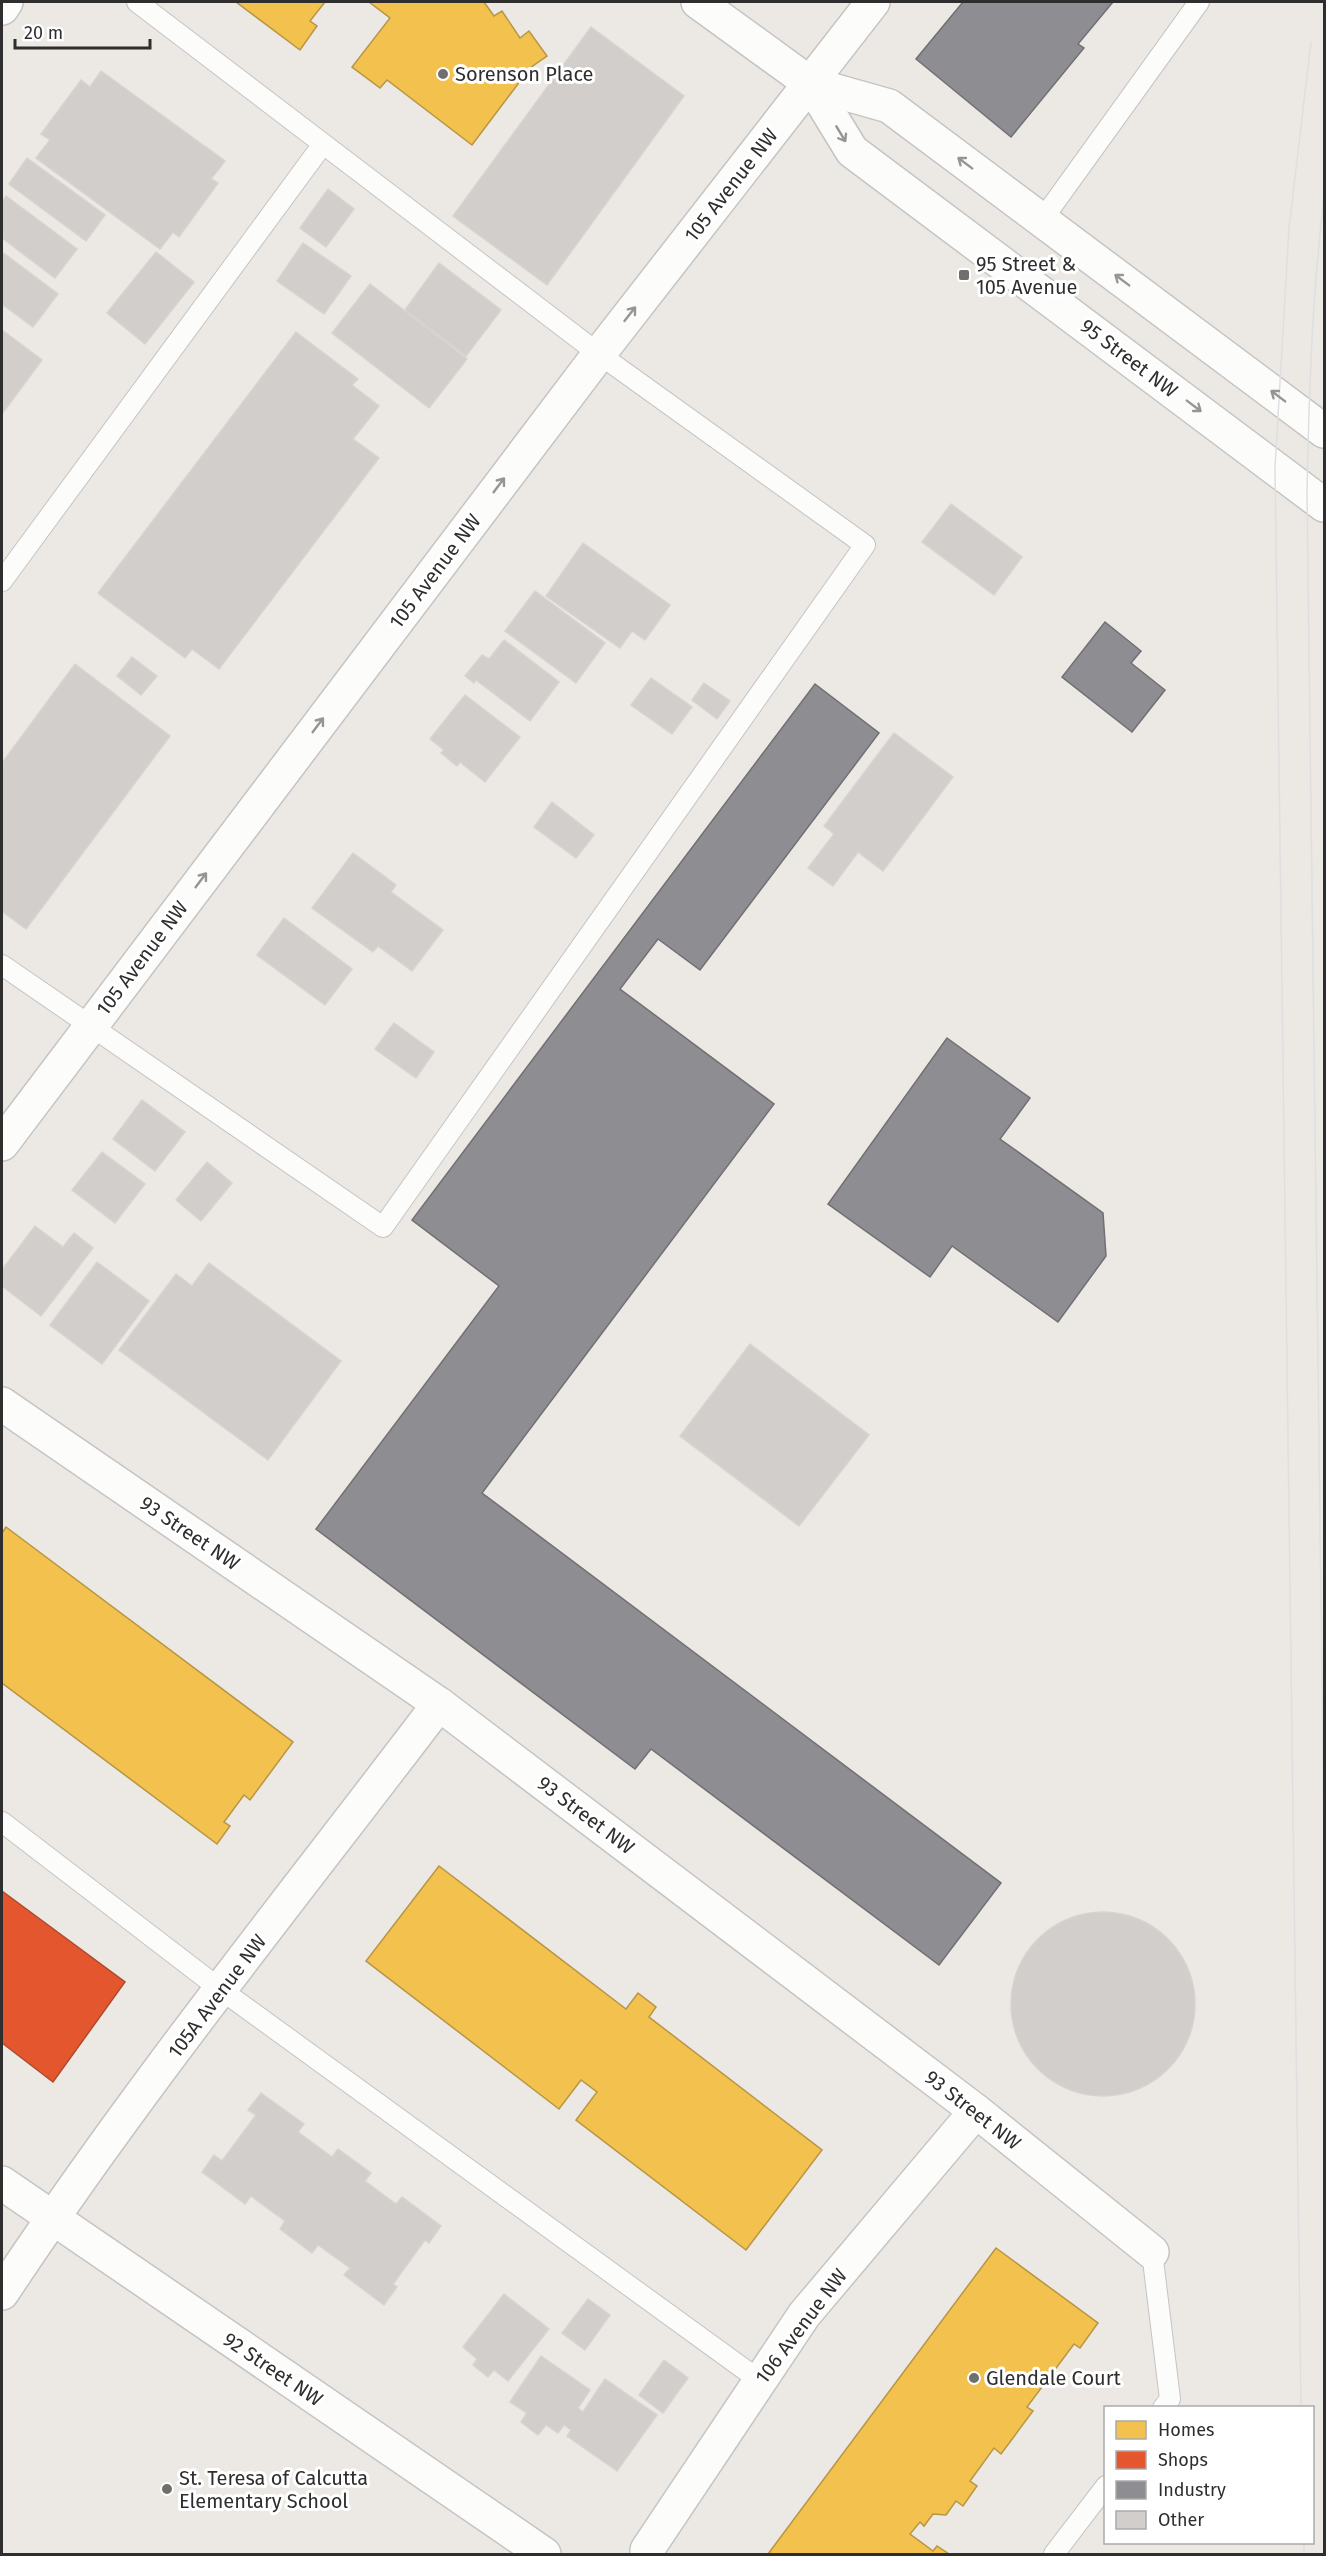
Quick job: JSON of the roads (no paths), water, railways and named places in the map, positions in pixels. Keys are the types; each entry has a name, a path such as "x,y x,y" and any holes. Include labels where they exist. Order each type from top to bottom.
{"street":[{"path":"2,8 6,2"},
{"name":"95 Street NW","path":"698,2 811,84 889,106 1324,431"},
{"name":"105 Avenue NW","path":"2,1144 599,354 873,2"},
{"name":"95 Street NW","path":"811,84 852,151 1324,505"},
{"name":"93 Street NW","path":"2,1404 439,1704 976,2111 1152,2252"},
{"name":"105A Avenue NW","path":"2,2293 53,2218 220,1989 439,1704"},
{"name":"106 Avenue NW","path":"647,2554 759,2380 804,2315 976,2111"},
{"name":"92 Street NW","path":"2,2183 544,2554"}],"lane":[{"path":"2,965 383,1227 866,545 599,354 137,2"},
{"path":"1042,220 1198,2"},
{"path":"2,581 323,144"},
{"path":"2,1822 220,1989 759,2380"},
{"path":"1152,2252 1170,2399 1165,2406"},
{"path":"1054,2554 1104,2489"}],"tram line":[{"path":"1301,2406 1275,468 1289,228 1311,42"},
{"path":"1324,198 1314,308 1307,492 1324,1840"},
{"path":"1304,2544 1304,2554"}],"place":[{"name":"Sorenson Place","path":"443,74"},
{"name":"95 Street & 105 Avenue","path":"964,275"},
{"name":"Glendale Court","path":"974,2378"},
{"name":"St. Teresa of Calcutta Elementary School","path":"167,2489"}]}
